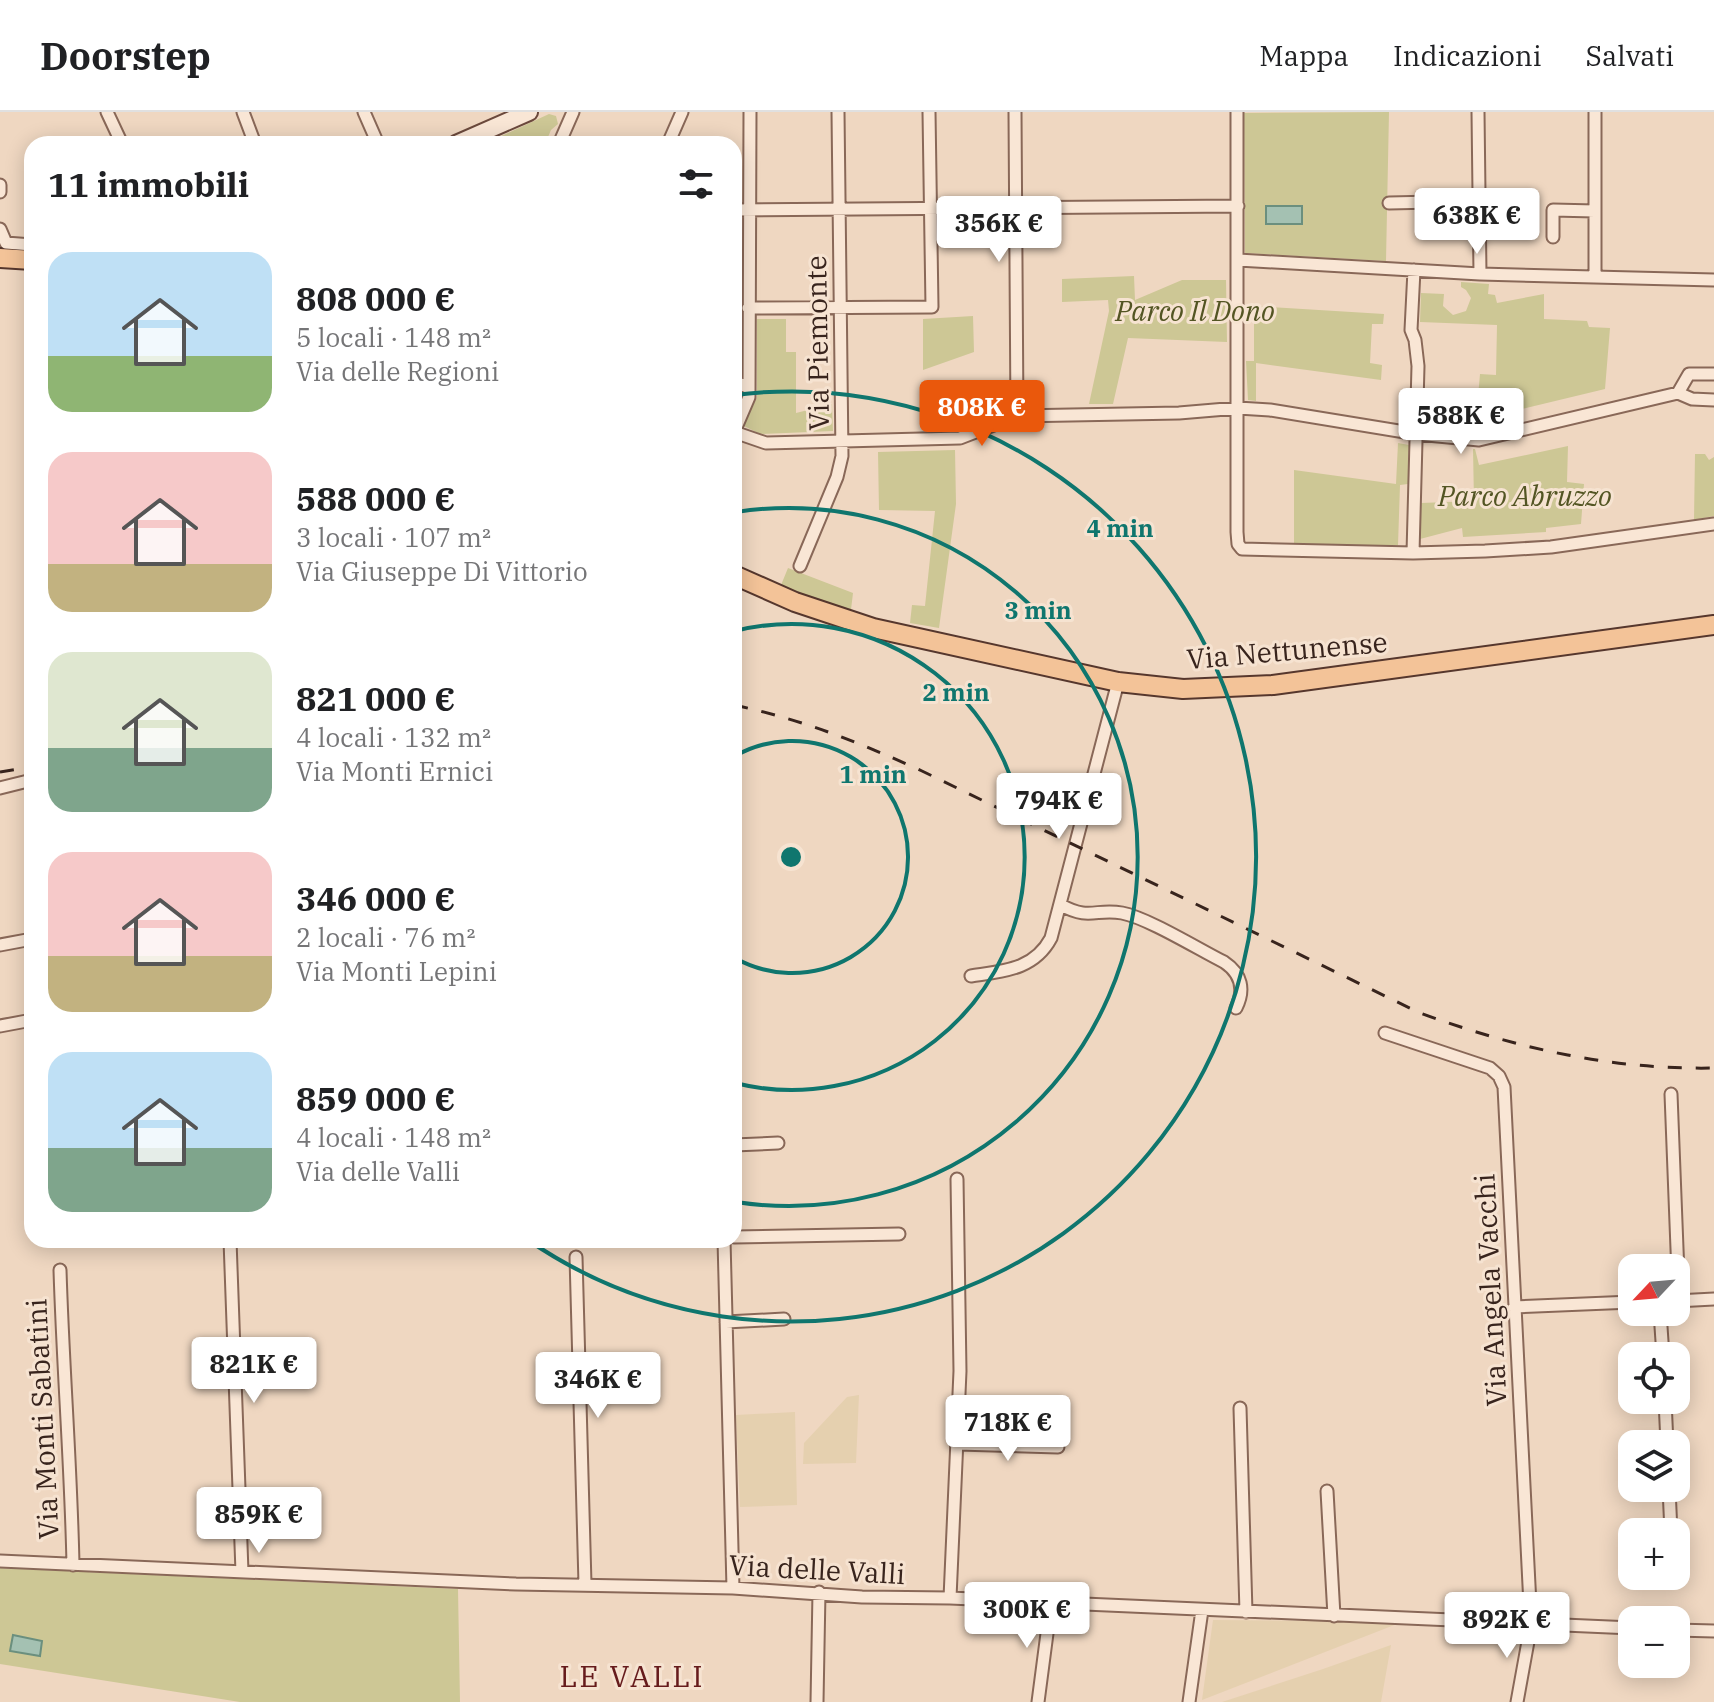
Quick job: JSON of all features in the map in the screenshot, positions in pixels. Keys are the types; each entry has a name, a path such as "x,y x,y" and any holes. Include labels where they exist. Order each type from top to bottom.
{"main road":[{"path":"0,258 24,260"},
{"name":"Via Nettunense","path":"742,579 795,602 863,625 1118,682 1178,689 1236,688 1714,625"}],"street":[{"path":"107,112 118,136"},
{"path":"243,112 252,136"},
{"path":"364,112 374,136"},
{"path":"474,136 529,112"},
{"path":"562,136 573,112"},
{"path":"672,136 682,112"},
{"path":"742,413 749,397 750,112"},
{"name":"Via Piemonte","path":"800,566 840,469 838,112"},
{"path":"748,308 932,307 929,112"},
{"path":"1015,112 1017,416"},
{"path":"1237,112 1237,541 1245,551 1413,553 1551,547 1714,524"},
{"path":"1478,112 1480,274"},
{"path":"1595,112 1595,276"},
{"path":"0,185 0,192"},
{"path":"1389,203 1479,201"},
{"path":"742,210 1238,206"},
{"path":"1553,237 1553,210 1595,211"},
{"path":"0,229 6,243 24,244"},
{"path":"1238,260 1480,274 1714,280"},
{"path":"1413,553 1418,366 1411,330 1414,270"},
{"path":"1678,393 1689,374 1714,374"},
{"path":"742,385 749,388"},
{"path":"742,435 766,443 960,438 1017,416 1179,413 1238,408 1270,410 1417,434 1489,439 1678,393 1692,399 1714,400"},
{"path":"971,976 1018,968 1034,960 1051,938 1118,682"},
{"path":"0,788 24,782"},
{"path":"1061,905 1082,915 1114,912 1134,917 1224,962 1235,970 1240,982 1242,992 1236,1008"},
{"path":"0,945 24,940"},
{"path":"0,1026 24,1022"},
{"name":"Via Angela Vacchi","path":"1385,1033 1490,1068 1504,1087 1531,1625 1517,1702"},
{"path":"1671,1094 1676,1254"},
{"path":"742,1145 778,1143"},
{"path":"950,1598 960,1349 957,1179"},
{"path":"742,1237 899,1234"},
{"path":"230,1248 242,1572"},
{"path":"724,1248 733,1588"},
{"path":"576,1257 585,1584"},
{"name":"Via Monti Sabatini","path":"60,1270 64,1393 71,1459 73,1565"},
{"path":"1690,1300 1714,1299"},
{"path":"1514,1307 1618,1303"},
{"path":"726,1322 784,1319"},
{"path":"1240,1408 1246,1612"},
{"path":"958,1444 1058,1447"},
{"path":"1327,1491 1334,1616"},
{"name":"Via delle Valli","path":"0,1561 733,1588 862,1597 950,1598 1618,1628"},
{"path":"817,1702 819,1592"},
{"path":"1038,1702 1051,1603"},
{"path":"1189,1702 1202,1610"},
{"path":"1690,1630 1714,1631"}],"shaded area":[{"path":"1266,206 1302,206 1302,224 1266,224"},
{"path":"859,1395 856,1463 803,1464 804,1443 847,1397"},
{"path":"795,1412 797,1505 740,1507 736,1415"},
{"path":"1213,1620 1402,1622 1202,1700"},
{"path":"13,1635 42,1641 40,1656 10,1651"},
{"path":"1391,1645 1381,1702 1222,1702 1323,1669"}],"green space":[{"path":"1389,112 1386,261 1245,253 1244,113"},
{"path":"549,114 556,116 558,124 548,136 501,136"},
{"name":"Parco Il Dono","path":"1134,276 1135,300 1182,280 1226,280 1227,342 1128,338 1113,404 1089,404 1109,311 1108,300 1062,302 1062,279"},
{"path":"1461,282 1489,284 1488,294 1495,295 1497,303 1544,294 1544,319 1587,321 1589,327 1610,328 1605,389 1476,420 1480,374 1496,375 1497,325 1420,322 1421,293 1444,294 1443,306 1453,315 1466,311 1471,298 1461,287"},
{"path":"1254,306 1384,314 1383,324 1372,324 1370,363 1382,365 1381,380 1256,363 1256,401 1248,400 1246,361 1254,361"},
{"path":"973,316 974,352 923,370 923,319"},
{"path":"757,319 786,319 786,352 796,352 796,413 832,404 833,431 760,434 744,426 757,397"},
{"path":"1398,443 1409,445 1408,484 1400,485 1398,545 1294,546 1294,470 1396,484"},
{"name":"Parco Abruzzo","path":"1568,446 1567,482 1584,484 1581,524 1546,528 1546,532 1463,537 1462,528 1420,539 1421,503 1474,501 1473,449 1479,465"},
{"path":"955,450 956,504 939,628 910,623 912,605 925,606 935,511 879,510 878,452"},
{"path":"1695,454 1705,454 1709,460 1714,457 1714,516 1694,520"},
{"path":"788,568 853,593 850,618 779,590"},
{"path":"0,1568 458,1589 460,1702 240,1702 0,1664"}],"railway":[{"path":"742,707 830,733 922,771 1420,1013 1492,1037 1601,1061 1714,1068"},
{"path":"0,772 24,768"}],"district":[{"name":"LE VALLI","path":"632,1675"}]}
